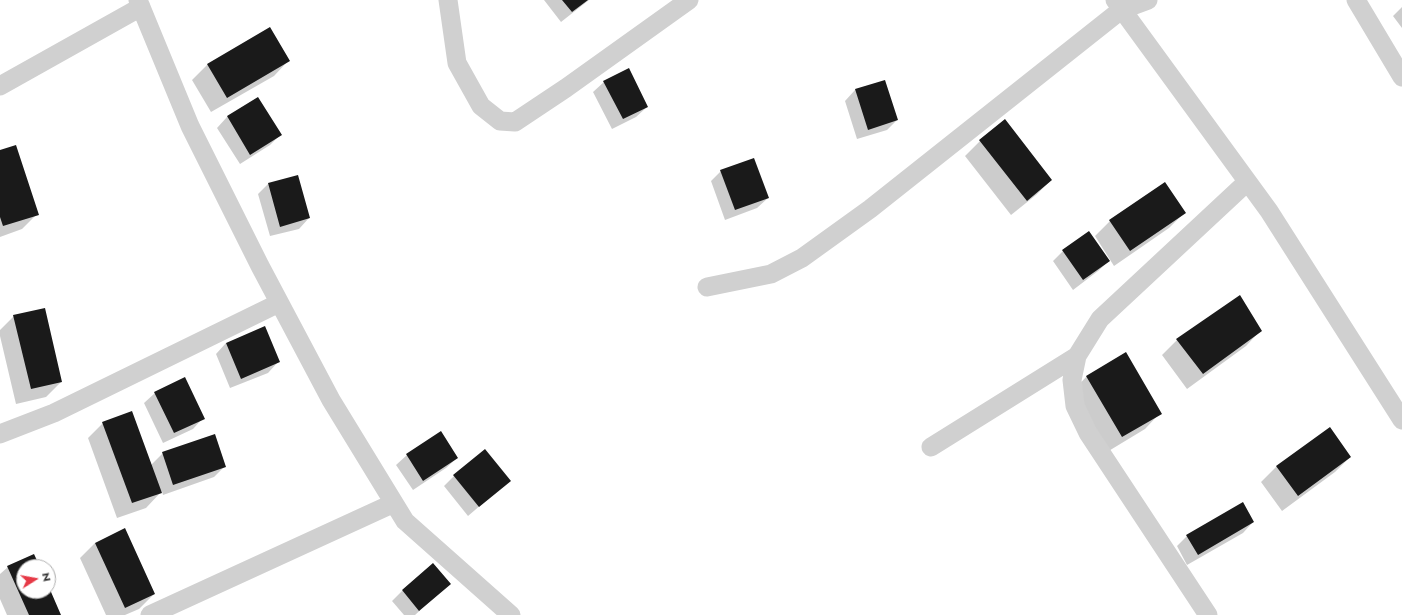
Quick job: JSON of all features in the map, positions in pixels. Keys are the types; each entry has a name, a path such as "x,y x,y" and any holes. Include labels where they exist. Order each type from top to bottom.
{"street":[{"path":"448,0 457,63 481,106 500,121 515,122 690,0"},
{"path":"707,287 771,274 802,258 870,209 1118,5 1148,0"},
{"path":"1356,0 1402,77"},
{"path":"0,86 139,4 190,126 279,302 331,400 405,521 511,615"},
{"path":"1118,5 1269,212 1402,420"},
{"path":"1208,615 1088,433 1075,406 1072,380 1077,356 1100,318 1247,182"},
{"path":"0,434 54,413 279,302"},
{"path":"931,447 1077,356"},
{"path":"150,615 394,503"}],"building":[{"path":"562,0 588,0 572,12"},
{"path":"270,27 290,61 227,98 207,64"},
{"path":"629,68 648,107 623,119 603,81"},
{"path":"885,80 898,120 868,130 855,89"},
{"path":"258,97 282,135 250,155 227,116"},
{"path":"1005,119 1052,180 1027,201 979,140"},
{"path":"16,145 39,215 3,226 0,217 0,150"},
{"path":"754,158 769,198 735,210 720,170"},
{"path":"298,175 310,218 280,227 268,183"},
{"path":"1165,182 1186,213 1130,251 1109,220"},
{"path":"1089,231 1110,261 1083,280 1062,250"},
{"path":"1240,295 1262,331 1203,374 1176,339"},
{"path":"45,308 62,382 31,389 13,315"},
{"path":"265,326 280,362 241,379 226,343"},
{"path":"1126,352 1162,414 1122,437 1086,376"},
{"path":"185,377 205,419 174,433 154,392"},
{"path":"132,411 162,493 132,503 102,422"},
{"path":"1330,427 1351,457 1298,496 1276,466"},
{"path":"441,431 458,458 423,481 406,454"},
{"path":"215,434 226,467 173,485 162,452"},
{"path":"485,449 511,481 479,507 453,475"},
{"path":"1243,502 1254,522 1198,555 1186,535"},
{"path":"125,528 155,594 125,608 95,543"},
{"path":"34,554 36,559 23,559"},
{"path":"16,562 16,586 7,566"},
{"path":"433,563 451,584 419,611 402,590"},
{"path":"22,599 54,599 61,615 29,615"}]}
